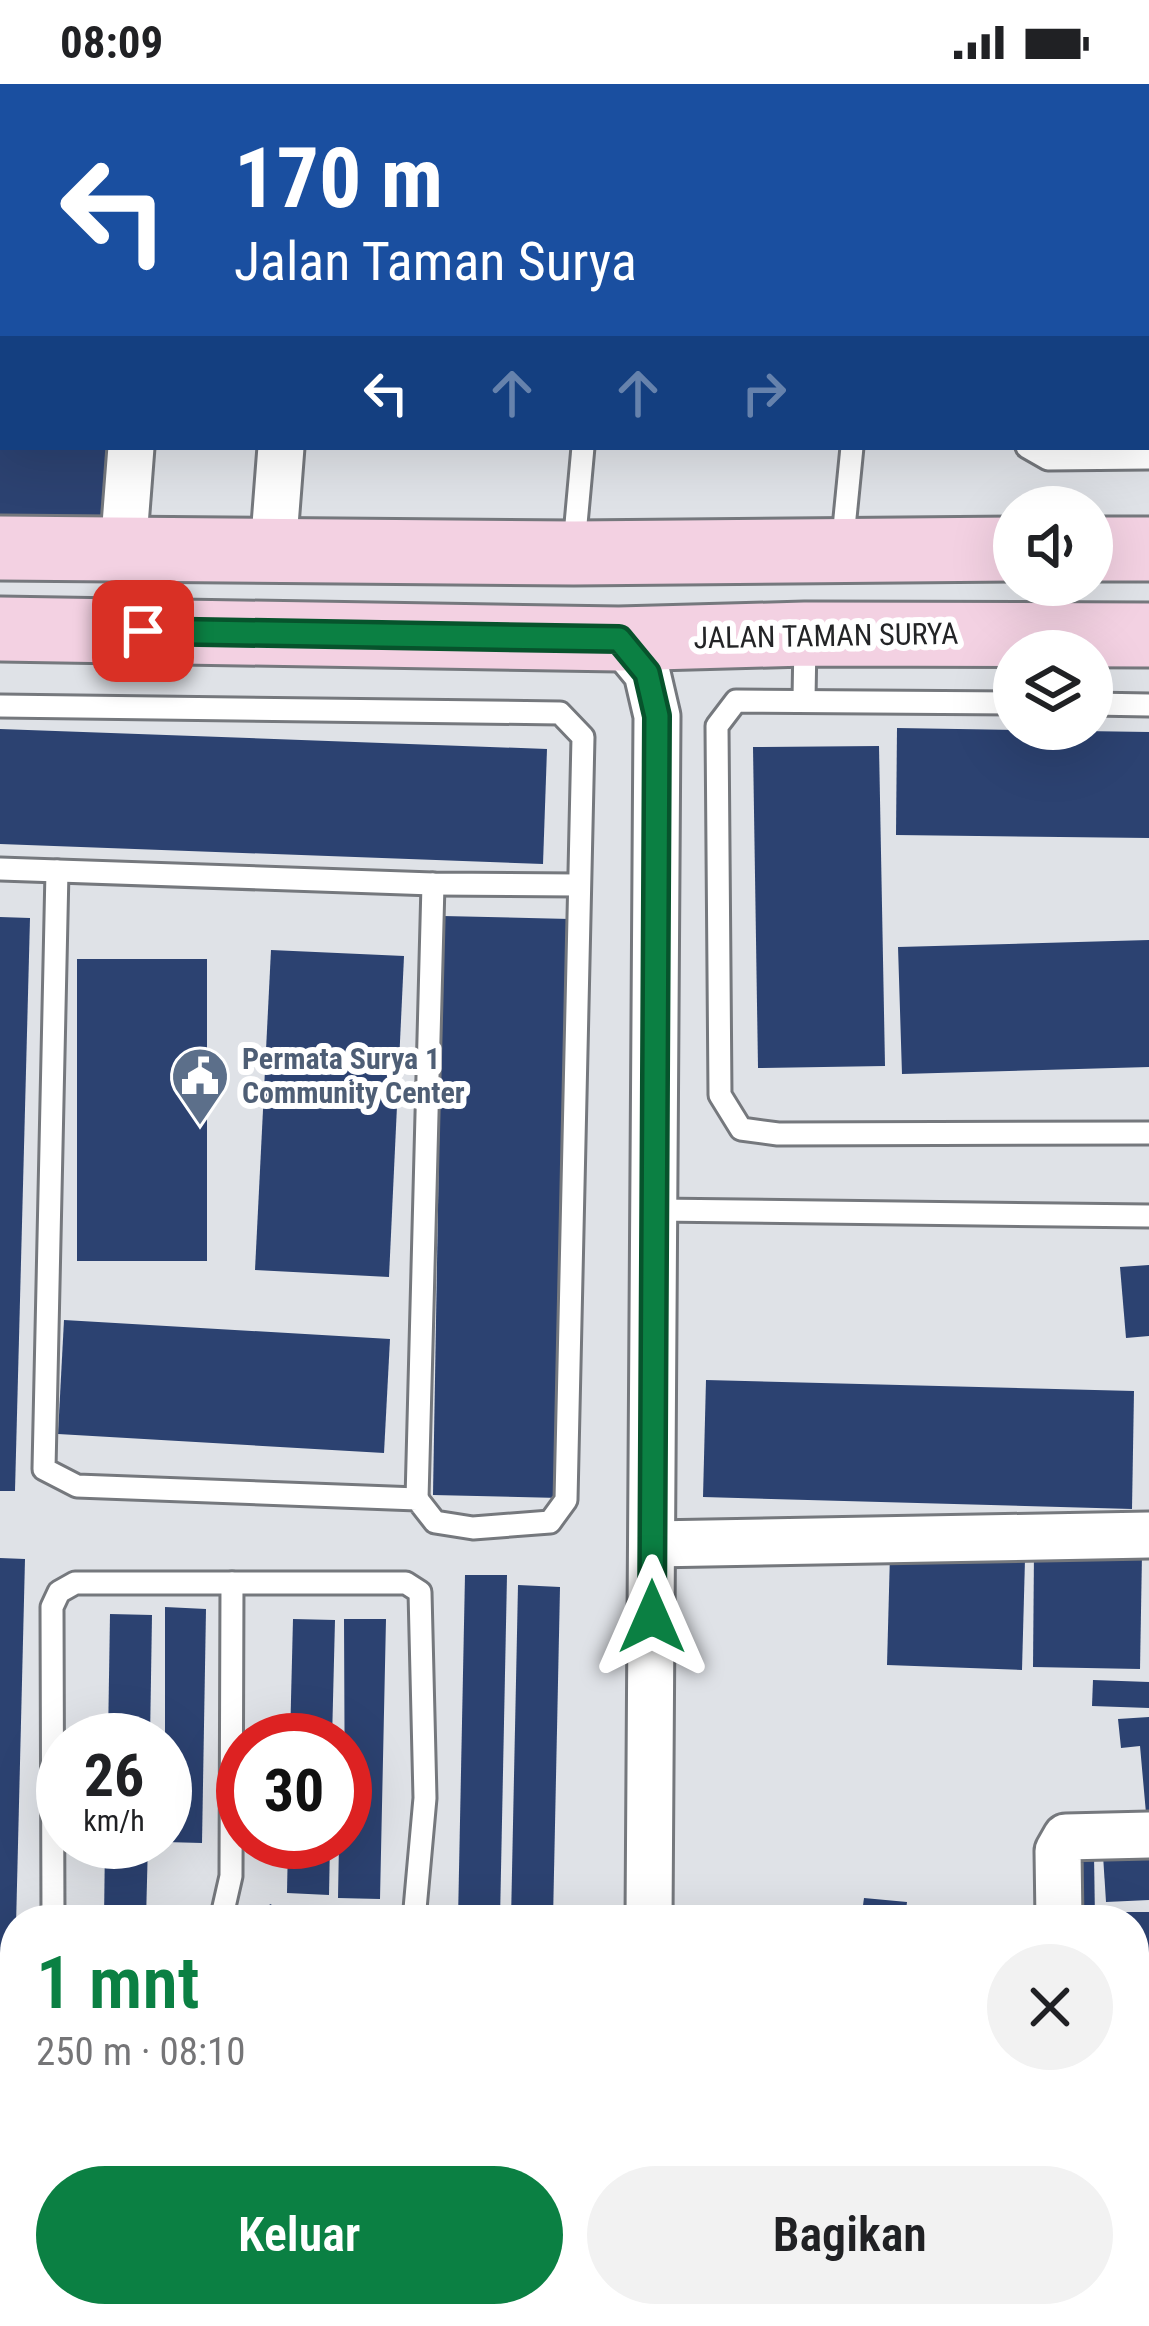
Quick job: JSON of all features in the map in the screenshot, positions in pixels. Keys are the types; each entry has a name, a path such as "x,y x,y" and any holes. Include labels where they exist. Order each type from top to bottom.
{"street":[{"path":"123,551 130,450"},
{"path":"273,551 281,450"},
{"path":"0,548 574,553 993,549"},
{"path":"1113,549 1149,549"},
{"name":"JALAN TAMAN SURYA","path":"0,628 619,639 1149,635"},
{"path":"619,639 647,673 657,716 649,1905"},
{"path":"652,1544 1149,1535"},
{"path":"1059,1905 1058,1851 1066,1837 1149,1835"}],"lane":[{"path":"574,553 583,450"},
{"path":"842,549 852,450"},
{"path":"1032,450 1048,459 1149,458"},
{"path":"804,699 805,634"},
{"path":"993,703 736,701 717,727 719,1095 741,1129 778,1134 1149,1133"},
{"path":"1113,704 1149,705"},
{"path":"0,706 560,713 583,737 566,1500 550,1522 473,1528 435,1522 417,1499 433,884"},
{"path":"0,869 577,885"},
{"path":"57,871 44,1469 77,1486 417,1499"},
{"path":"656,1210 1149,1216"},
{"path":"53,1905 52,1607 59,1592 74,1583 406,1583 420,1592 425,1798 415,1905"},
{"path":"224,1905 231,1876 232,1583"}],"building":[{"path":"0,450 116,450 112,523 0,516"},
{"path":"897,728 993,730 993,750 1113,750 1113,731 1149,732 1149,838 896,835"},
{"path":"0,729 547,749 543,864 0,844"},
{"path":"879,746 885,1066 758,1068 753,747"},
{"path":"443,916 570,919 560,1498 433,1495"},
{"path":"0,917 30,918 15,1491 0,1491"},
{"path":"1149,940 1149,1067 902,1074 898,947"},
{"path":"271,950 404,956 389,1277 255,1270"},
{"path":"77,959 207,959 207,1261 77,1261"},
{"path":"1149,1265 1149,1336 1126,1338 1120,1267"},
{"path":"64,1320 390,1339 384,1453 58,1434"},
{"path":"706,1380 1134,1391 1132,1509 703,1497"},
{"path":"1034,1552 1142,1554 1140,1669 1033,1667"},
{"path":"890,1554 1025,1559 1022,1670 887,1665"},
{"path":"0,1558 25,1559 17,1905 0,1905"},
{"path":"465,1575 507,1575 500,1905 458,1905"},
{"path":"518,1585 560,1587 553,1905 511,1905"},
{"path":"165,1607 206,1609 202,1843 192,1843 192,1713 165,1713"},
{"path":"110,1614 152,1615 150,1713 108,1713"},
{"path":"293,1619 335,1620 333,1713 291,1713"},
{"path":"344,1619 386,1619 380,1899 338,1898 339,1869 372,1869 372,1713 344,1713"},
{"path":"1093,1680 1149,1682 1149,1708 1092,1706"},
{"path":"1149,1717 1146,1813 1140,1746 1121,1748 1118,1719"},
{"path":"1149,1853 1149,1900 1106,1902 1103,1855"},
{"path":"1094,1854 1095,1905 1067,1905 1066,1855"},
{"path":"105,1869 147,1869 146,1905 104,1905"},
{"path":"287,1869 329,1869 329,1895 287,1893"},
{"path":"864,1898 907,1902 907,1905 863,1905"}],"place":[{"name":"Permata Surya 1 Community Center","path":"200,1127"}],"route":[{"path":"143,631 619,639 647,673 657,716 658,846 652,1617"}]}
